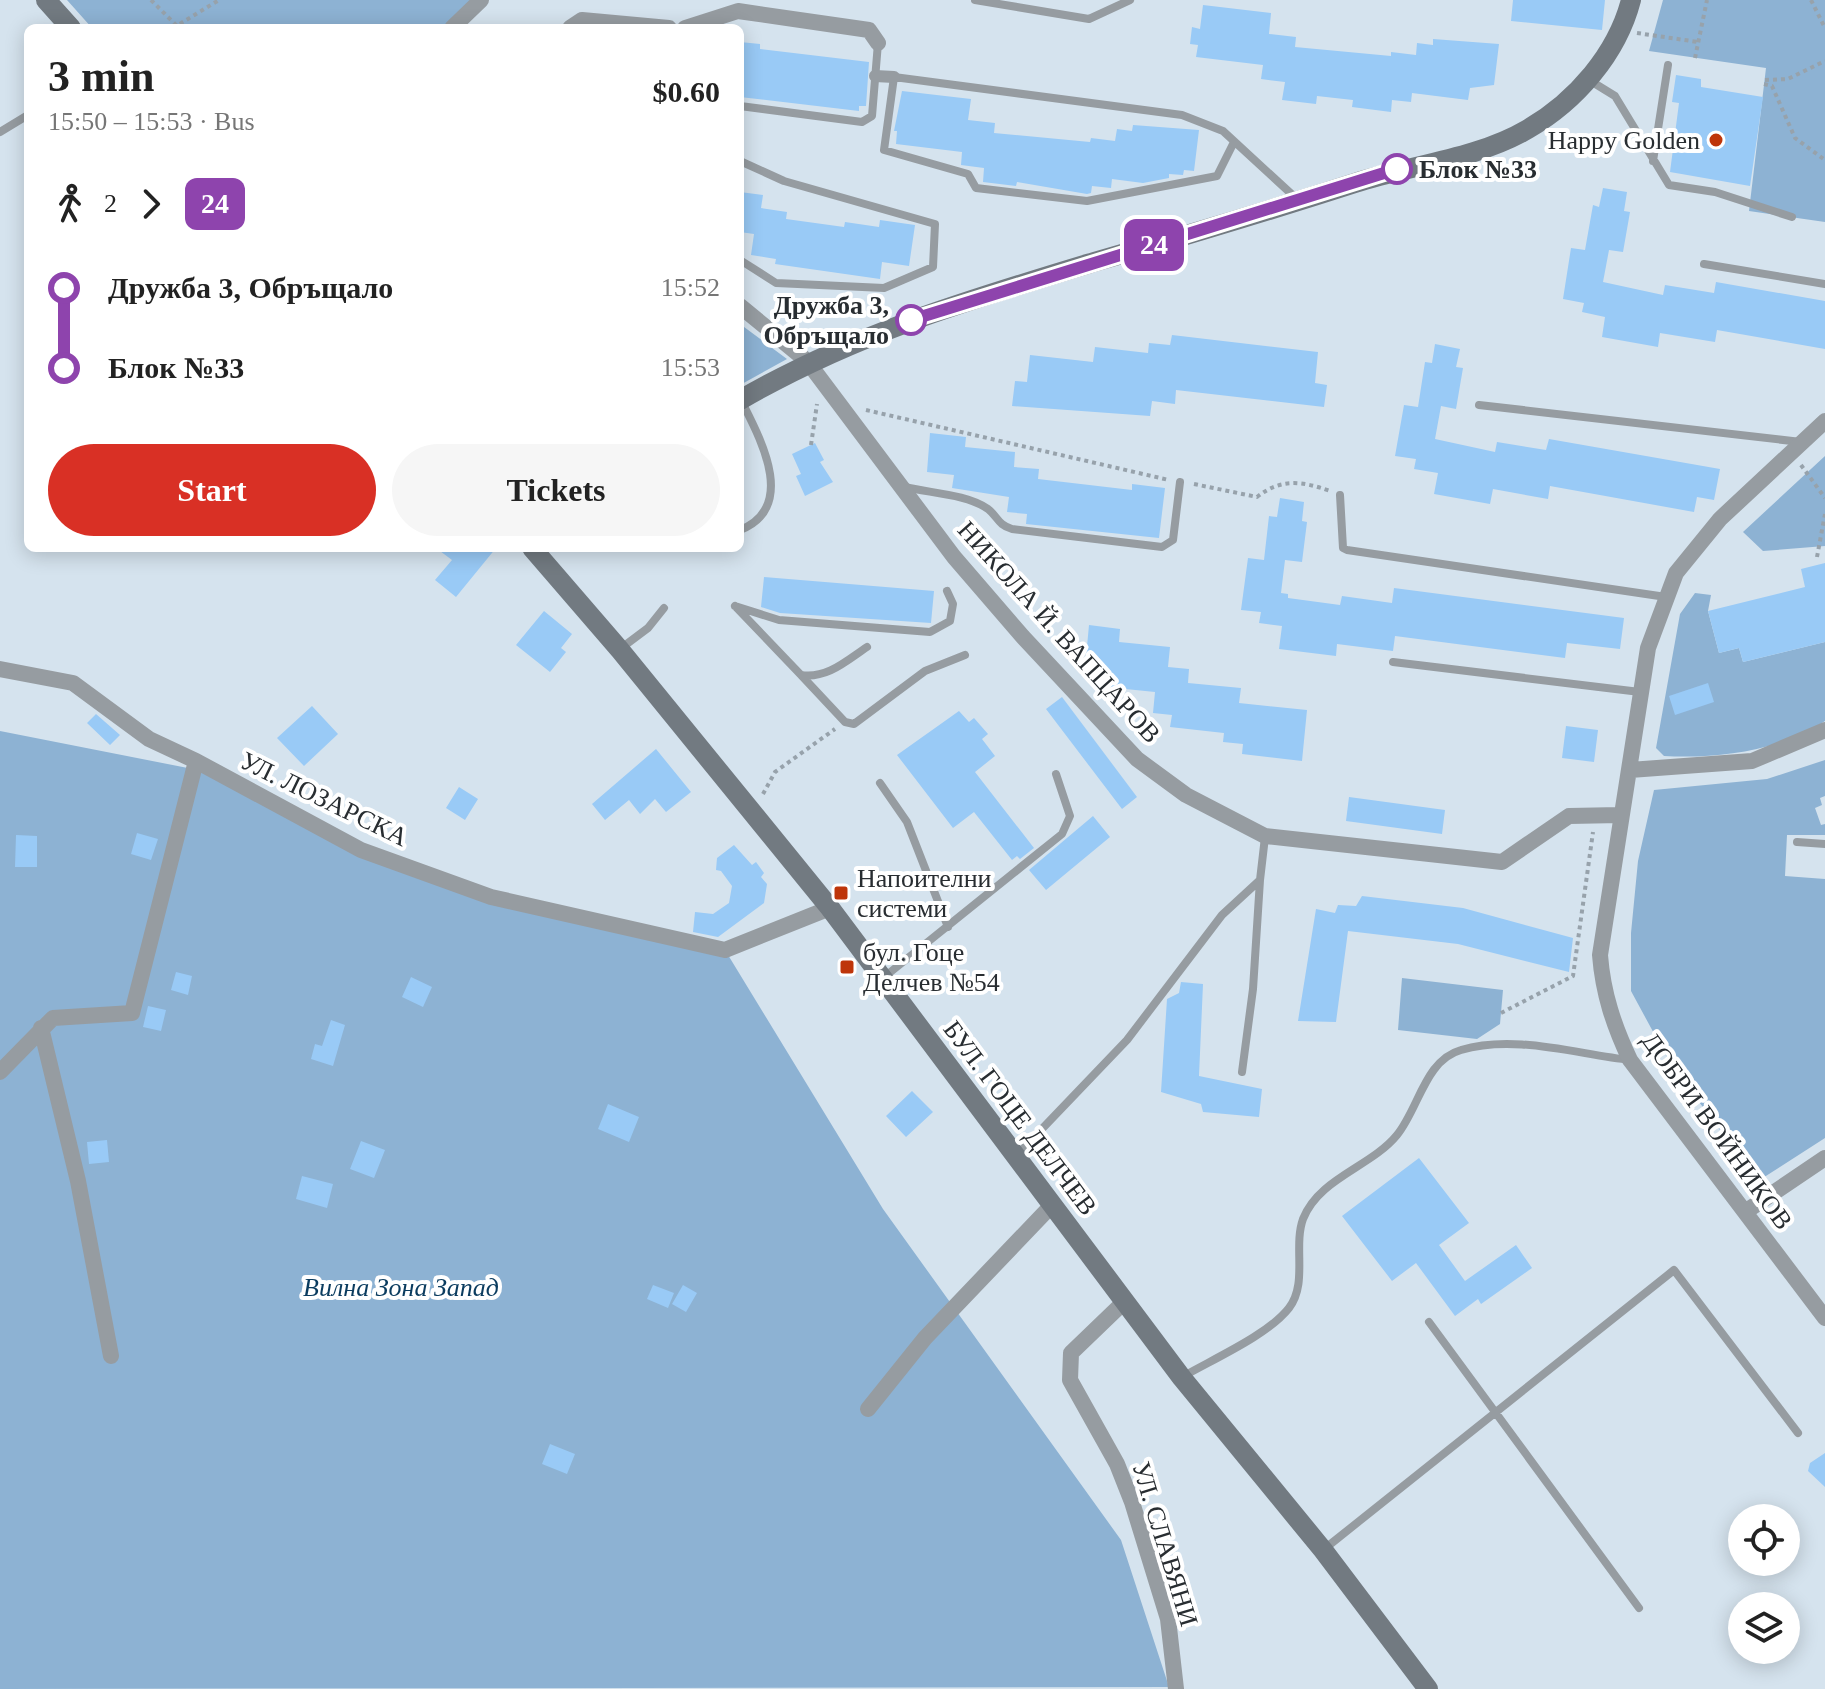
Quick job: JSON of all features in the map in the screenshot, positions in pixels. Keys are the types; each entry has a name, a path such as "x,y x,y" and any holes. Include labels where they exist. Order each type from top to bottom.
{"main road":[{"path":"46,0 67,24"},
{"path":"744,398 807,361 862,337 975,298 1397,169 1483,148 1528,129 1589,79 1603,62 1631,0"},
{"name":"БУЛ. ГОЦЕ ДЕЛЧЕВ","path":"535,552 620,650 830,908 1182,1378 1323,1550 1428,1689"}],"street":[{"path":"463,24 481,0"},
{"path":"697,24 738,11 869,30 878,43"},
{"path":"576,24 582,20 626,24"},
{"path":"875,76 894,77"},
{"name":"НИКОЛА Й. ВАПЦАРОВ","path":"744,309 807,361 954,557 1137,759 1206,809 1265,836 1502,862 1569,816 1620,815"},
{"path":"1620,815 1630,770 1648,648 1676,573 1720,519 1825,421"},
{"name":"УЛ. ЛОЗАРСКА","path":"0,669 73,683 149,739 361,850 491,897 725,950 830,908"},
{"path":"1630,770 1752,761 1824,733"},
{"path":"0,1072 53,1018 132,1013 196,761"},
{"name":"ДОБРИ ВОЙНИКОВ","path":"1620,815 1600,955 1603,987 1614,1027 1630,1060 1825,1318"},
{"path":"41,1028 78,1181 111,1356"},
{"path":"1745,1212 1825,1158"},
{"path":"868,1409 936,1326 1053,1204"},
{"name":"УЛ. СЛАВЯНИ","path":"1124,1302 1071,1353 1070,1380 1117,1464 1132,1502 1168,1619 1176,1689"}],"lane":[{"path":"975,0 1089,19 1130,0"},
{"path":"744,107 862,122 872,116 878,43"},
{"path":"1653,161 1668,65"},
{"path":"1234,142 1217,176 1087,201 976,188 968,174 884,150 894,77 1182,115 1223,131 1298,201"},
{"path":"1589,79 1615,96 1669,185 1715,192 1792,217"},
{"path":"0,132 24,117"},
{"path":"744,163 784,181 935,224 933,267 884,288 776,283 744,263"},
{"path":"1704,264 1825,284"},
{"path":"1479,405 1796,447"},
{"path":"744,406 768,456 771,475 767,503 758,517 744,527"},
{"path":"904,487 967,501 989,510 1001,526 1012,529 1162,547 1173,540 1180,482"},
{"path":"1340,495 1343,548 1347,550 1666,597"},
{"path":"947,591 953,604 950,621 930,632 779,620 735,606 845,722 854,724 925,671 965,655"},
{"path":"620,650 648,628 664,608"},
{"path":"801,675 816,677 829,672 867,647"},
{"path":"1393,662 1640,692"},
{"path":"883,979 1062,834 1070,816 1056,774"},
{"path":"880,783 907,822 948,927"},
{"path":"1242,1072 1253,989 1265,836"},
{"path":"1797,842 1825,844"},
{"path":"1016,1157 1127,1040 1222,915 1260,880"},
{"path":"1182,1378 1270,1325 1290,1307 1298,1283 1299,1236 1310,1206 1326,1189 1395,1138 1441,1061 1457,1051 1487,1043 1630,1060"},
{"path":"1323,1550 1674,1270 1798,1433"},
{"path":"1429,1322 1639,1608"}],"path":[{"path":"151,0 173,24"},
{"path":"181,24 219,0"},
{"path":"1695,58 1707,0"},
{"path":"1811,0 1825,28"},
{"path":"1619,31 1698,42"},
{"path":"1825,61 1788,79 1765,82 1774,89 1795,138 1825,160"},
{"path":"840,405 1257,497 1268,488 1289,480 1340,495"},
{"path":"1796,447 1825,498"},
{"path":"1817,557 1825,514"},
{"path":"755,815 775,772 845,722"},
{"path":"1501,1013 1573,976 1595,815"}],"green space":[{"path":"67,0 471,0 447,24 88,24"},
{"path":"1663,0 1825,0 1825,222 1749,211 1766,68 1649,51"},
{"path":"744,327 787,359 744,383"},
{"path":"1825,456 1825,546 1763,551 1743,532"},
{"path":"1695,593 1711,595 1708,611 1719,653 1739,648 1743,662 1825,642 1825,721 1788,740 1748,751 1705,756 1664,756 1656,748 1680,614"},
{"name":"Вилна Зона Запад","path":"0,731 203,771 361,850 490,897 725,950 883,1209 1121,1540 1169,1687 0,1689"},
{"path":"1825,760 1825,796 1820,798 1822,805 1815,808 1821,825 1825,824 1825,835 1787,835 1785,876 1825,879 1825,1138 1758,1181 1670,1063 1631,991 1631,933 1638,861 1654,790 1767,779"},
{"path":"1402,978 1503,990 1500,1024 1477,1039 1398,1030"}],"building":[{"path":"1513,0 1605,0 1602,30 1511,21"},
{"path":"1203,5 1271,13 1269,34 1296,37 1295,47 1391,56 1391,52 1416,55 1417,43 1433,45 1433,39 1499,44 1494,85 1470,88 1468,100 1412,93 1411,102 1392,100 1391,112 1352,107 1353,100 1317,96 1316,104 1282,100 1285,82 1261,79 1263,65 1196,57 1198,45 1190,44 1192,27 1200,29"},
{"path":"744,42 760,44 760,49 869,62 866,106 859,106 859,111 744,97"},
{"name":"Happy Golden","path":"1676,75 1701,79 1701,87 1763,97 1750,186 1670,172 1679,103 1672,102"},
{"path":"902,91 971,99 968,120 995,123 994,133 1090,142 1091,138 1115,141 1117,129 1132,131 1133,125 1199,130 1194,171 1184,170 1183,175 1169,174 1169,178 1143,183 1112,179 1111,188 1092,186 1091,193 1087,194 1017,182 1016,186 983,182 984,168 961,165 962,152 896,144 897,131 894,131"},
{"path":"1603,188 1627,192 1624,211 1630,212 1623,252 1609,250 1603,282 1663,295 1665,285 1714,293 1716,282 1825,301 1825,349 1717,330 1715,342 1660,333 1658,347 1602,337 1605,317 1582,312 1584,303 1563,299 1571,248 1585,250 1593,205 1599,207"},
{"path":"744,193 763,195 761,208 787,212 786,219 844,227 845,222 879,227 880,220 915,225 909,266 882,262 880,279 775,264 776,259 751,255 754,234 744,233"},
{"path":"1172,335 1318,352 1315,383 1327,385 1324,407 1176,390 1175,404 1152,401 1150,416 1012,406 1015,381 1027,382 1030,355 1093,362 1095,347 1148,353 1149,343 1170,345"},
{"path":"1435,344 1460,349 1456,367 1463,368 1456,409 1441,406 1435,439 1495,452 1497,442 1546,450 1549,439 1720,469 1714,500 1697,497 1694,512 1550,486 1548,499 1493,489 1490,504 1434,494 1438,473 1414,469 1416,459 1395,456 1404,405 1418,407 1425,362 1432,363"},
{"path":"930,433 966,437 965,447 1015,452 1014,467 1039,469 1038,479 1132,490 1132,484 1165,488 1159,538 1026,524 1027,514 1007,512 1009,497 952,488 954,475 927,472"},
{"path":"815,443 824,460 820,462 833,482 805,496 796,476 801,474 792,454"},
{"path":"1280,498 1304,502 1302,521 1307,522 1302,562 1285,560 1281,593 1288,594 1288,598 1340,605 1342,596 1392,603 1394,588 1624,618 1620,649 1567,643 1565,658 1395,636 1393,651 1337,644 1336,656 1279,649 1282,626 1259,623 1261,612 1241,610 1248,558 1264,560 1269,516 1277,517"},
{"path":"441,552 493,552 456,597 435,580 452,560"},
{"path":"1825,563 1825,642 1743,662 1739,648 1719,653 1708,611 1805,587 1801,569"},
{"path":"764,577 934,591 931,623 780,613 761,607"},
{"path":"544,611 572,634 561,648 566,652 550,672 516,645"},
{"path":"1089,625 1120,629 1119,642 1170,647 1168,667 1189,669 1188,683 1241,688 1239,703 1307,710 1302,761 1242,754 1243,744 1223,742 1224,733 1170,727 1172,715 1153,713 1155,692 1106,687 1107,670 1085,668"},
{"path":"1708,683 1714,702 1675,715 1669,696"},
{"path":"1062,697 1137,797 1122,809 1046,709"},
{"path":"312,706 338,734 304,766 277,738"},
{"path":"959,711 969,722 974,718 988,734 982,739 995,756 975,772 1034,848 1020,859 1017,856 1012,860 974,812 953,828 897,755"},
{"path":"96,714 120,735 110,745 87,723"},
{"path":"1566,726 1598,730 1594,762 1562,758"},
{"path":"656,749 691,792 666,812 655,799 640,814 629,800 605,820 592,804"},
{"path":"459,787 478,799 465,820 446,808"},
{"path":"1349,797 1445,810 1442,834 1346,821"},
{"path":"1093,816 1110,837 1046,890 1029,870"},
{"path":"137,833 158,839 151,860 131,854"},
{"path":"16,835 37,836 37,867 15,867"},
{"path":"734,845 752,865 756,862 764,873 761,877 767,884 764,903 718,937 693,932 695,912 713,914 729,903 732,886 721,871 716,870 717,858"},
{"path":"1362,896 1463,908 1573,938 1569,972 1458,944 1348,931 1336,1022 1298,1021 1316,909 1335,913 1338,905 1356,906"},
{"path":"176,972 192,976 188,995 171,990"},
{"path":"411,977 432,987 423,1007 402,997"},
{"path":"1181,982 1203,984 1199,1076 1262,1089 1259,1117 1203,1112 1201,1104 1161,1092 1167,999 1179,993"},
{"path":"148,1006 166,1010 161,1031 143,1027"},
{"path":"331,1020 345,1025 333,1066 311,1059 315,1044 322,1046"},
{"path":"912,1091 933,1112 906,1137 886,1116"},
{"path":"608,1104 639,1117 629,1142 598,1129"},
{"path":"107,1140 109,1162 89,1164 87,1142"},
{"path":"361,1141 385,1150 374,1178 350,1169"},
{"path":"1419,1158 1469,1223 1439,1245 1465,1281 1516,1245 1532,1268 1481,1304 1478,1299 1455,1316 1416,1263 1392,1281 1342,1216"},
{"path":"302,1176 333,1184 327,1208 296,1199"},
{"path":"653,1285 674,1293 668,1308 647,1299"},
{"path":"683,1285 697,1293 686,1312 672,1304"},
{"path":"550,1444 575,1454 567,1474 542,1464"},
{"path":"1825,1453 1825,1487 1808,1471 1810,1463"}],"bus line":[{"name":"24","path":"911,320 1397,169"}],"place":[{"name":"Happy Golden","path":"1716,140"},
{"name":"Блок №33","path":"1397,169"},
{"name":"Дружба 3, Обръщало","path":"911,320"},
{"name":"Напоителни системи","path":"841,893"},
{"name":"бул. Гоце Делчев №54","path":"847,967"}]}
